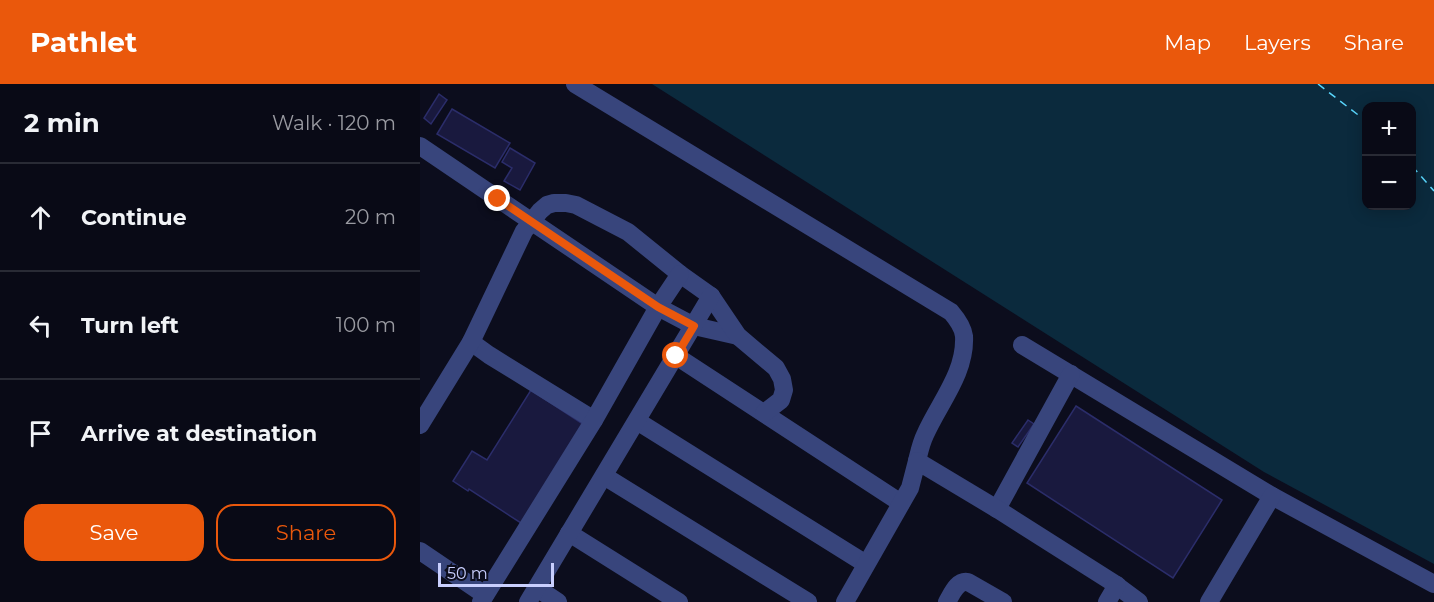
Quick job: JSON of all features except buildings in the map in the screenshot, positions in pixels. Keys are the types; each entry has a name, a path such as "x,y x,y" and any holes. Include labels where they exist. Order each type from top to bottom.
{"lane":[{"path":"575,84 951,312 959,322 964,335 956,377 924,436 910,488 845,602"},
{"path":"420,146 658,307 694,326 738,336"},
{"path":"420,425 471,342 524,231 547,205 554,203 576,205 628,232 711,296 738,336 776,368 782,379 784,390 781,400 764,413"},
{"path":"420,551 483,598 594,420 658,307 681,274"},
{"path":"558,602 532,595 711,296"},
{"path":"471,342 594,420"},
{"path":"1022,345 1272,496 1434,584"},
{"path":"676,356 901,503"},
{"path":"997,509 1071,374"},
{"path":"637,421 866,564"},
{"path":"917,461 1117,585 1139,602"},
{"path":"604,476 808,602"},
{"path":"1209,602 1272,496"},
{"path":"570,533 679,602"},
{"path":"947,602 959,583 963,581 1003,602"},
{"path":"1107,602 1117,585"}],"water":[{"path":"652,84 1434,84 1434,564 1264,472"}],"ferry route":[{"path":"1318,84 1362,118"},
{"path":"1416,171 1434,191"}],"route":[{"path":"498,199 658,307 694,326 676,356"}]}
